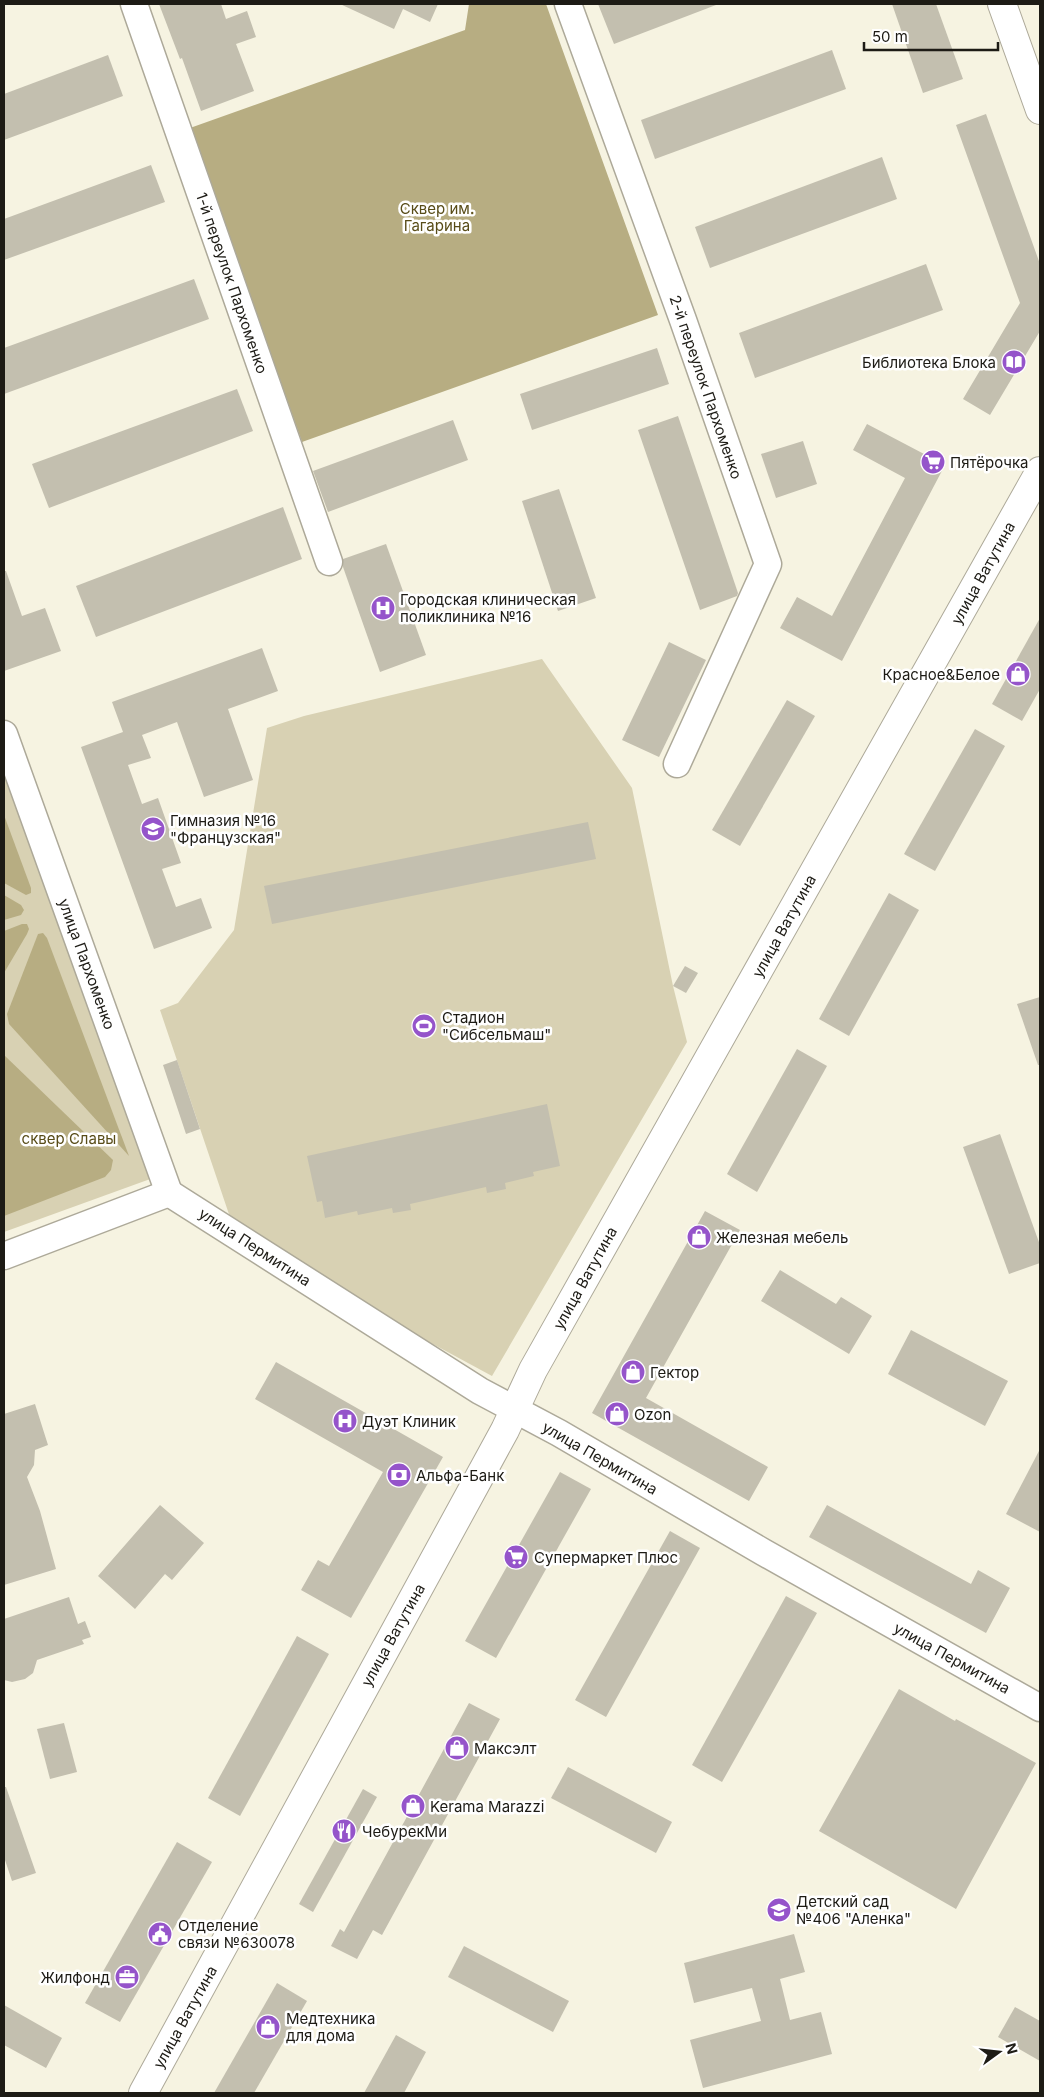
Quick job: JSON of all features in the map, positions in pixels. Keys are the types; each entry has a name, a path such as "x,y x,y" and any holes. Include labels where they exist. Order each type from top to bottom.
{"main road":[{"path":"1002,4 1040,110"},
{"name":"улица Ватутина","path":"143,2093 515,1410 534,1370 1040,471"}],"street":[{"name":"1-й переулок Пархоменко","path":"134,4 330,562"},
{"name":"2-й переулок Пархоменко","path":"568,4 683,320 768,564 677,764"},
{"name":"улица Пархоменко","path":"4,734 170,1193"},
{"name":"улица Пермитина","path":"170,1193 480,1391 559,1433 779,1562 1040,1708"},
{"path":"4,1256 170,1193"}],"green space":[{"name":"Сквер им. Гагарина","path":"469,4 546,4 658,315 302,442 190,128 465,30"},
{"name":"Стадион \"Сибсельмаш\"","path":"542,659 632,788 673,986 687,1042 492,1376 237,1238 160,1010 178,1003 234,930 267,728 304,716"},
{"name":"сквер Славы","path":"4,760 153,1178 4,1232"},
{"path":"4,815 31,888 31,893 26,895 4,883"},
{"path":"4,895 21,905 24,910 21,915 4,920"},
{"path":"27,924 29,929 4,973 4,931"},
{"path":"43,933 47,938 129,1156 9,1024 7,1014 38,934"},
{"path":"4,1055 113,1160 111,1170 105,1177 4,1216"}],"building":[{"path":"159,4 221,4 226,19 247,11 256,37 236,44 254,91 201,111 182,58 180,59"},
{"path":"340,4 438,4 430,22 403,9 394,29"},
{"path":"598,4 715,4 716,5 614,44"},
{"path":"892,4 936,4 963,79 923,93"},
{"path":"832,50 846,89 655,159 641,120"},
{"path":"108,55 123,96 4,140 4,94"},
{"path":"986,114 1040,264 1040,331 990,415 963,399 1020,303 956,125"},
{"path":"882,157 897,199 710,268 695,227"},
{"path":"151,165 165,202 4,260 4,219"},
{"path":"926,264 943,310 755,378 739,333"},
{"path":"194,279 209,319 4,394 4,348"},
{"path":"657,348 669,384 532,430 520,394"},
{"path":"237,389 253,431 49,508 32,464"},
{"path":"678,416 738,593 737,596 700,610 638,430"},
{"path":"453,420 468,460 328,512 313,471"},
{"path":"867,424 945,465 842,661 780,628 797,597 832,616 905,478 853,450"},
{"path":"803,441 817,484 776,498 761,454"},
{"path":"559,489 596,598 558,611 522,501"},
{"path":"283,507 302,559 96,637 76,586"},
{"name":"Городская клиническая поликлиника №16","path":"386,544 426,655 380,672 343,567 343,559"},
{"path":"4,571 6,571 22,616 45,608 61,651 4,671"},
{"path":"1040,618 1040,689 1022,721 992,704"},
{"path":"669,642 706,660 659,757 622,740"},
{"path":"262,648 278,691 228,709 253,780 204,797 177,722 142,735 151,758 128,765 142,804 158,798 181,863 162,869 176,907 201,898 212,928 154,949 81,747 123,732 112,702"},
{"path":"787,700 815,716 740,846 712,830"},
{"path":"975,729 1005,746 935,871 904,854"},
{"path":"588,822 596,859 272,924 264,886"},
{"path":"889,893 919,910 849,1036 819,1019"},
{"path":"685,966 698,973 686,993 673,986"},
{"path":"1040,997 1040,1065 1038,1065 1017,1004"},
{"path":"797,1049 827,1066 757,1192 727,1174"},
{"path":"177,1060 200,1129 186,1134 163,1065"},
{"path":"547,1104 560,1166 533,1172 534,1176 505,1183 506,1189 487,1193 486,1187 410,1204 411,1210 393,1213 392,1208 358,1215 357,1211 325,1218 322,1201 317,1202 307,1156"},
{"path":"1000,1134 1040,1245 1040,1263 1009,1274 963,1147"},
{"path":"705,1211 740,1230 646,1398 768,1467 749,1501 592,1413"},
{"path":"780,1270 836,1304 841,1297 872,1316 849,1354 761,1301"},
{"path":"911,1330 1008,1381 985,1426 888,1374"},
{"path":"276,1362 443,1457 351,1618 301,1590 318,1560 329,1566 383,1472 255,1399"},
{"path":"35,1404 48,1445 35,1450 34,1465 27,1477 40,1511 56,1569 4,1585 4,1414"},
{"path":"1040,1449 1040,1532 1006,1514"},
{"path":"560,1472 591,1489 496,1658 465,1641"},
{"path":"160,1505 204,1543 172,1580 165,1574 135,1609 98,1576"},
{"path":"827,1505 971,1584 978,1570 1010,1588 986,1633 809,1537"},
{"path":"670,1531 700,1548 606,1717 575,1700"},
{"path":"786,1596 817,1613 722,1782 692,1765"},
{"path":"69,1597 78,1624 85,1621 91,1637 82,1640 84,1644 37,1660 33,1673 25,1679 12,1682 4,1680 4,1619"},
{"path":"297,1636 329,1654 240,1816 208,1798"},
{"path":"899,1689 955,1721 956,1719 1036,1763 956,1909 819,1831"},
{"path":"469,1703 500,1719 382,1935 373,1930 357,1959 331,1946 340,1929 344,1932"},
{"path":"64,1723 77,1772 50,1779 37,1729"},
{"path":"568,1767 672,1822 656,1853 551,1798"},
{"path":"4,1787 6,1787 36,1873 12,1881 4,1857"},
{"path":"363,1789 377,1797 313,1912 299,1904"},
{"path":"177,1842 212,1862 120,2022 85,2003"},
{"path":"794,1934 805,1972 780,1979 790,2020 821,2012 832,2054 703,2088 690,2040 761,2021 752,1988 694,2003 684,1963"},
{"path":"464,1946 569,2001 553,2032 448,1977"},
{"path":"277,1983 307,2001 254,2093 214,2093"},
{"path":"4,2005 62,2038 46,2068 4,2045"},
{"path":"1015,2007 1040,2021 1040,2061 998,2037"},
{"path":"396,2035 426,2052 404,2093 364,2093"}],"place":[{"name":"Библиотека Блока","path":"1014,362"},
{"name":"Пятёрочка","path":"933,462"},
{"name":"Городская клиническая поликлиника №16","path":"383,608"},
{"name":"Красное&Белое","path":"1018,674"},
{"name":"Гимназия №16 \"Французская\"","path":"153,829"},
{"name":"Стадион \"Сибсельмаш\"","path":"424,1026"},
{"name":"Железная мебель","path":"699,1237"},
{"name":"Гектор","path":"633,1372"},
{"name":"Ozon","path":"617,1414"},
{"name":"Дуэт Клиник","path":"345,1421"},
{"name":"Альфа-Банк","path":"399,1475"},
{"name":"Супермаркет Плюс","path":"516,1557"},
{"name":"Максэлт","path":"457,1748"},
{"name":"Kerama Marazzi","path":"413,1806"},
{"name":"ЧебурекМи","path":"344,1831"},
{"name":"Детский сад №406 \"Аленка\"","path":"779,1910"},
{"name":"Отделение связи №630078","path":"160,1934"},
{"name":"Жилфонд","path":"127,1977"},
{"name":"Медтехника для дома","path":"268,2027"}]}
